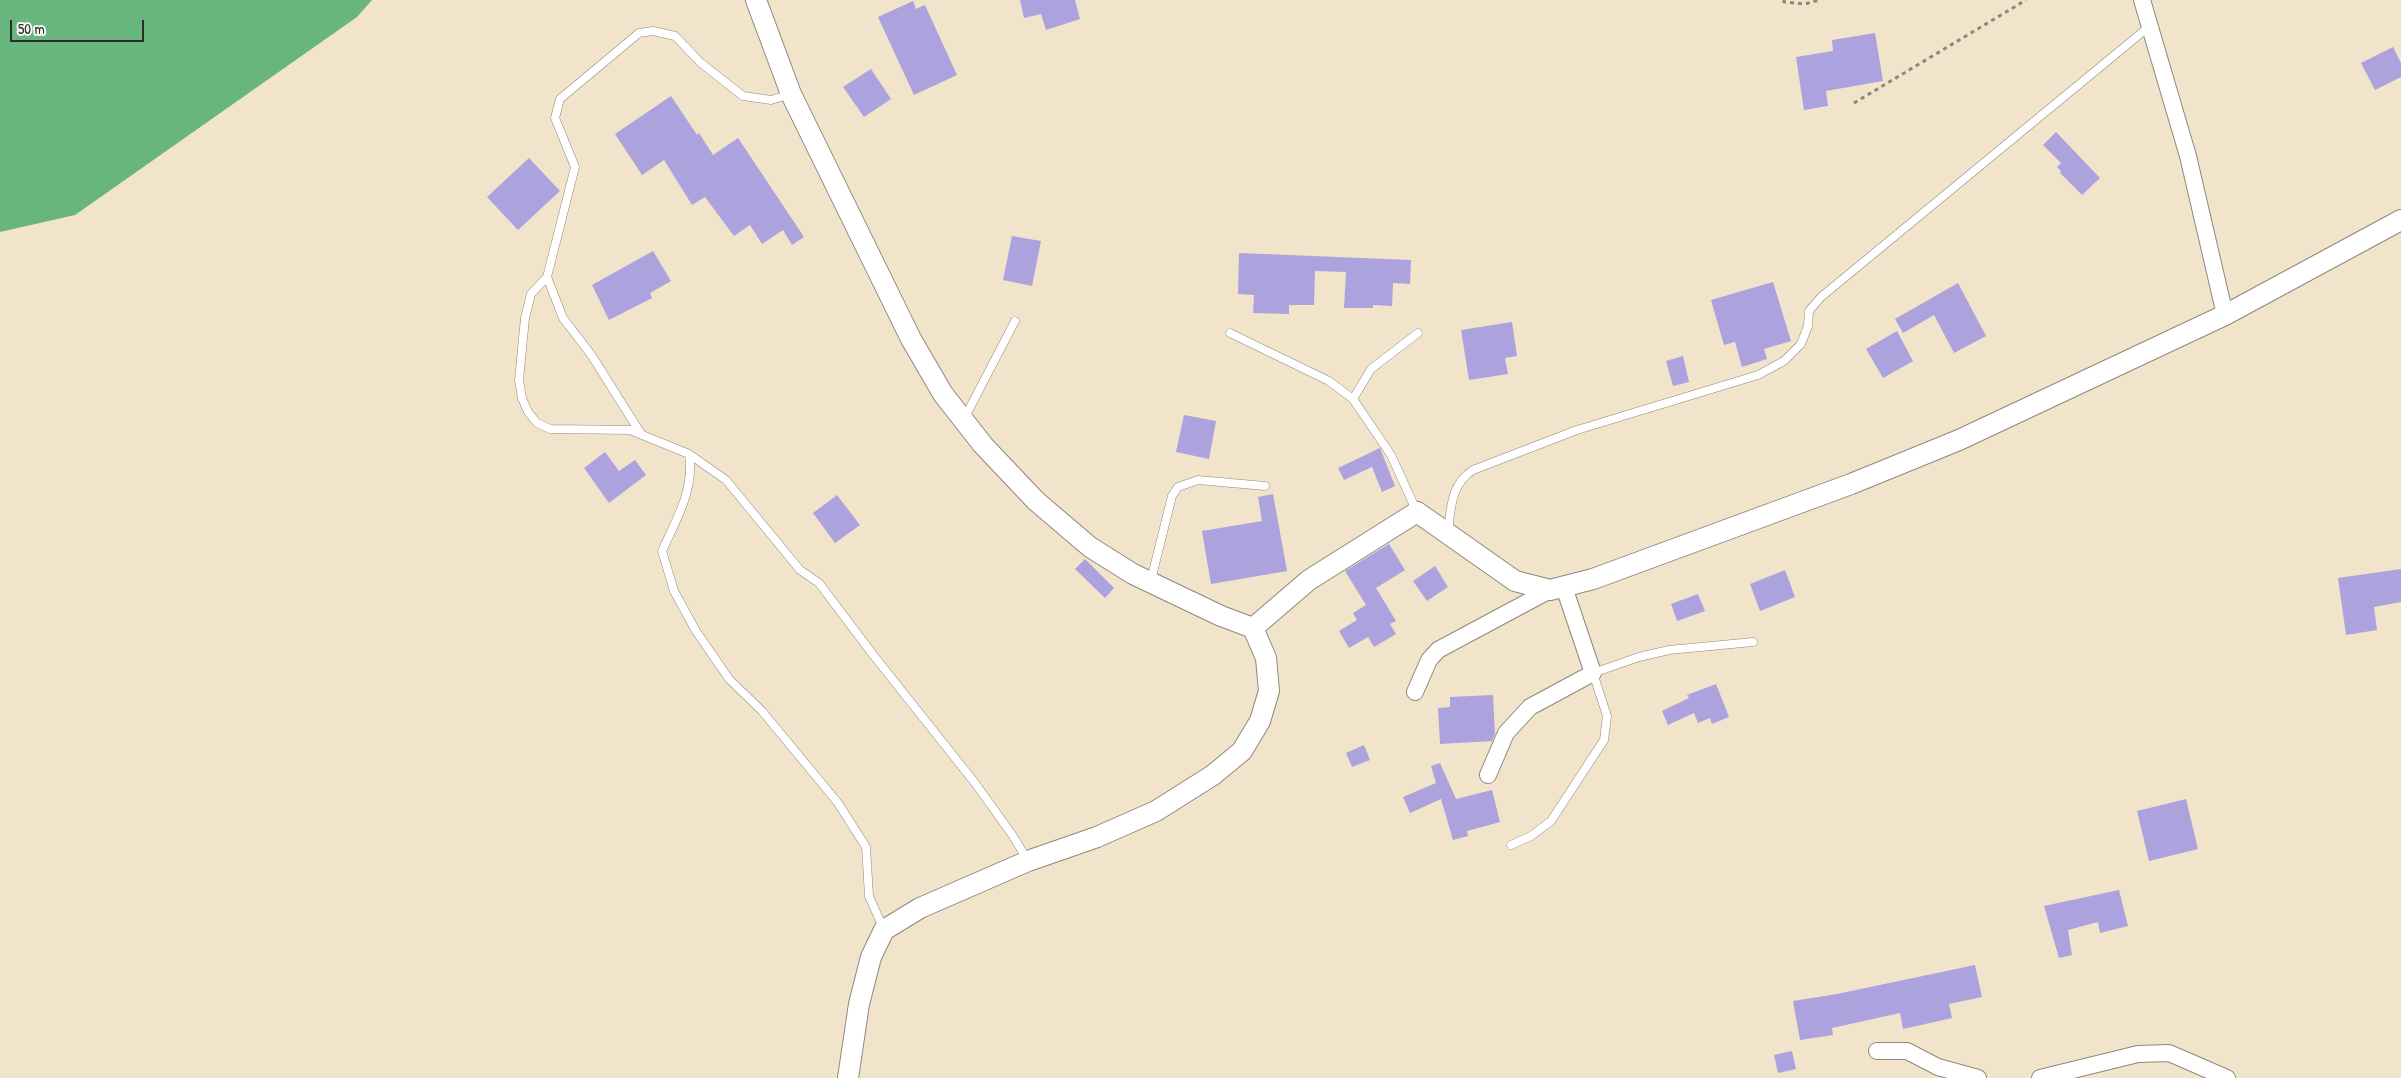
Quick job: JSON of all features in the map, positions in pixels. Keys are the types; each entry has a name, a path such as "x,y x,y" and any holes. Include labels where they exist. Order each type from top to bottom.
{"street":[{"path":"756,0 790,94 911,340 943,394 983,445 1036,501 1090,547 1133,574 1221,616 1253,628 1266,658 1269,691 1260,721 1242,751 1213,775 1156,811 1097,837 1028,861 920,908 884,930 871,958 859,1004 848,1078"},
{"path":"2142,0 2188,156 2225,315"},
{"path":"1415,692 1429,660 1438,650 1557,588 1593,579 1851,484 1959,440 2225,315 2401,220"},
{"path":"1253,628 1309,580 1417,512 1515,581 1557,588"},
{"path":"1488,775 1506,733 1530,707 1593,673 1557,588"},
{"path":"1877,1051 1907,1051 1938,1068 1978,1078"},
{"path":"2040,1078 2138,1054 2169,1053 2227,1078"}],"lane":[{"path":"1448,534 1454,491 1465,475 1473,470 1577,430 1758,375 1784,361 1801,344 1808,326 1809,311 1821,297 2150,25"},
{"path":"790,94 771,100 742,96 702,63 675,36 654,31 639,33 560,99 555,118 575,167 547,277 531,294 525,318 519,380 522,398 528,412 537,423 560,430 620,429 641,434 690,454 726,480 800,570 820,584 874,656 975,783 1013,836 1028,861"},
{"path":"547,277 563,318 592,356 641,434"},
{"path":"964,420 1015,321"},
{"path":"1230,333 1329,381 1353,399 1392,455 1417,512"},
{"path":"1353,399 1371,369 1418,333"},
{"path":"690,454 691,474 687,495 662,551 674,590 696,631 729,679 793,748 838,803 866,847 870,896 884,930"},
{"path":"1150,582 1172,496 1178,487 1198,480 1265,486"},
{"path":"1511,845 1531,836 1551,821 1604,740 1607,716 1593,673 1639,657 1670,650 1753,642"}],"path":[{"path":"1784,0 1784,2 1804,4 1818,0"},
{"path":"1854,102 2026,0"}],"green space":[{"path":"0,0 372,0 357,17 75,215 0,232"}],"building":[{"path":"1020,0 1075,0 1080,19 1046,30 1041,14 1024,18"},
{"path":"913,1 916,9 925,5 957,75 914,95 878,17"},
{"path":"1875,33 1883,81 1826,91 1828,106 1804,110 1796,57 1833,51 1832,40"},
{"path":"2393,47 2401,63 2401,77 2375,90 2361,63"},
{"path":"871,69 891,99 864,117 843,87"},
{"path":"671,96 713,155 738,138 804,237 792,245 783,230 762,244 750,225 734,236 705,197 692,205 664,160 642,175 615,134"},
{"path":"2056,132 2100,178 2082,195 2060,173 2061,171 2057,167 2061,163 2043,145"},
{"path":"529,158 560,191 518,230 487,197"},
{"path":"1012,236 1041,241 1032,286 1003,280"},
{"path":"653,251 671,281 650,293 652,298 609,320 592,285"},
{"path":"1239,253 1411,260 1410,284 1393,283 1392,306 1373,305 1373,308 1344,308 1346,272 1315,271 1314,305 1289,305 1289,314 1253,313 1254,295 1238,294"},
{"path":"1773,282 1791,341 1764,349 1767,359 1742,367 1735,342 1724,345 1711,300"},
{"path":"1958,283 1986,336 1954,353 1934,315 1903,333 1895,319"},
{"path":"1512,322 1517,356 1505,358 1508,374 1469,380 1461,330"},
{"path":"1897,331 1913,361 1883,378 1866,349"},
{"path":"1683,356 1689,382 1673,386 1666,361"},
{"path":"1184,415 1216,421 1209,459 1176,452"},
{"path":"1380,448 1395,486 1382,492 1372,467 1344,480 1338,468"},
{"path":"605,452 619,471 635,460 646,475 609,503 584,468"},
{"path":"1273,494 1287,571 1211,584 1202,531 1262,521 1258,497"},
{"path":"837,495 860,525 835,543 813,513"},
{"path":"1389,544 1405,570 1376,588 1396,621 1390,624 1396,634 1374,647 1368,637 1349,648 1339,631 1357,620 1353,613 1366,605 1345,571"},
{"path":"1085,559 1114,588 1105,598 1075,569"},
{"path":"1435,566 1448,587 1427,601 1413,581"},
{"path":"2401,569 2401,602 2374,607 2377,630 2346,635 2338,578"},
{"path":"1785,570 1795,597 1760,611 1750,584"},
{"path":"1698,594 1705,611 1677,621 1671,604"},
{"path":"1716,684 1729,717 1712,724 1710,718 1698,723 1694,713 1668,725 1662,711 1689,698 1687,695"},
{"path":"1493,695 1495,734 1492,741 1440,744 1438,708 1450,707 1450,697"},
{"path":"1364,745 1370,760 1352,767 1346,753"},
{"path":"1440,763 1456,799 1492,790 1500,822 1467,831 1468,836 1453,840 1441,799 1410,813 1403,797 1436,783 1431,766"},
{"path":"2186,799 2198,849 2149,861 2137,811"},
{"path":"2119,890 2128,926 2100,933 2098,922 2068,930 2072,955 2059,958 2044,906"},
{"path":"1975,965 1982,997 1949,1004 1952,1018 1903,1029 1900,1013 1832,1028 1833,1035 1800,1040 1793,1001 1837,994"},
{"path":"1792,1051 1796,1069 1778,1073 1774,1055"}]}
